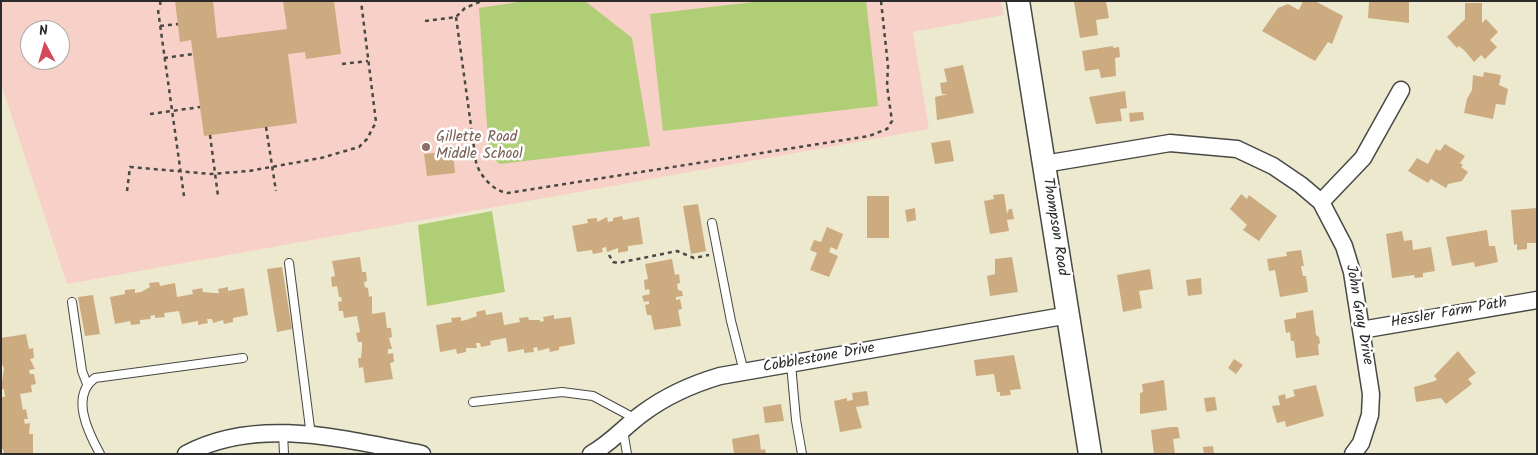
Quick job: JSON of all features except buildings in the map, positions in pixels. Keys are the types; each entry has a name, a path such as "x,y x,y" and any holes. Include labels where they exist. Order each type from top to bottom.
{"street":[{"name":"Thompson Road","path":"1018,1 1090,454"},
{"path":"1321,202 1363,158 1401,90"},
{"name":"John Gray Drive","path":"1044,164 1170,143 1237,149 1273,166 1302,185 1321,202 1344,246 1352,272 1372,394 1370,415 1362,443 1353,454"},
{"name":"Hessler Farm Path","path":"1361,330 1510,303 1537,300"},
{"name":"Cobblestone Drive","path":"591,454 636,419 675,393 720,376 1068,315"},
{"path":"186,454 218,442 250,434 283,432 422,454"}],"lane":[{"path":"712,223 731,321 744,372"},
{"path":"289,263 311,436"},
{"path":"72,302 82,371 87,384"},
{"path":"100,454 91,438 84,416 82,397 87,384 95,378 243,358"},
{"path":"791,364 796,420 802,454"},
{"path":"473,402 562,392 593,396 636,419"},
{"path":"623,430 627,454"},
{"path":"283,432 284,454"}],"path":[{"path":"160,1 160,26 184,196"},
{"path":"127,191 130,167 180,172 216,173 272,167 347,152 359,147 367,139 376,122 361,1"},
{"path":"425,21 456,18 464,8 482,1"},
{"path":"456,18 476,162 481,175 486,180 502,192 508,193 869,136 880,132 891,125 892,120 887,86 888,66 881,1"},
{"path":"160,26 178,24"},
{"path":"164,58 193,54"},
{"path":"342,64 368,61"},
{"path":"150,114 200,107"},
{"path":"266,127 276,191"},
{"path":"210,135 218,196"},
{"path":"609,255 613,262 618,263 677,251 694,258 718,253"}],"shaded area":[{"name":"Gillette Road Middle School","path":"1,1 1001,1 1004,15 913,32 929,129 67,284 1,84"}],"green space":[{"path":"525,1 585,1 632,38 650,146 500,164 489,155 479,8"},
{"path":"762,1 866,1 878,106 663,131 650,14"},
{"path":"492,211 505,292 427,306 418,225"}],"place":[{"name":"Gillette Road Middle School","path":"426,147"}]}
